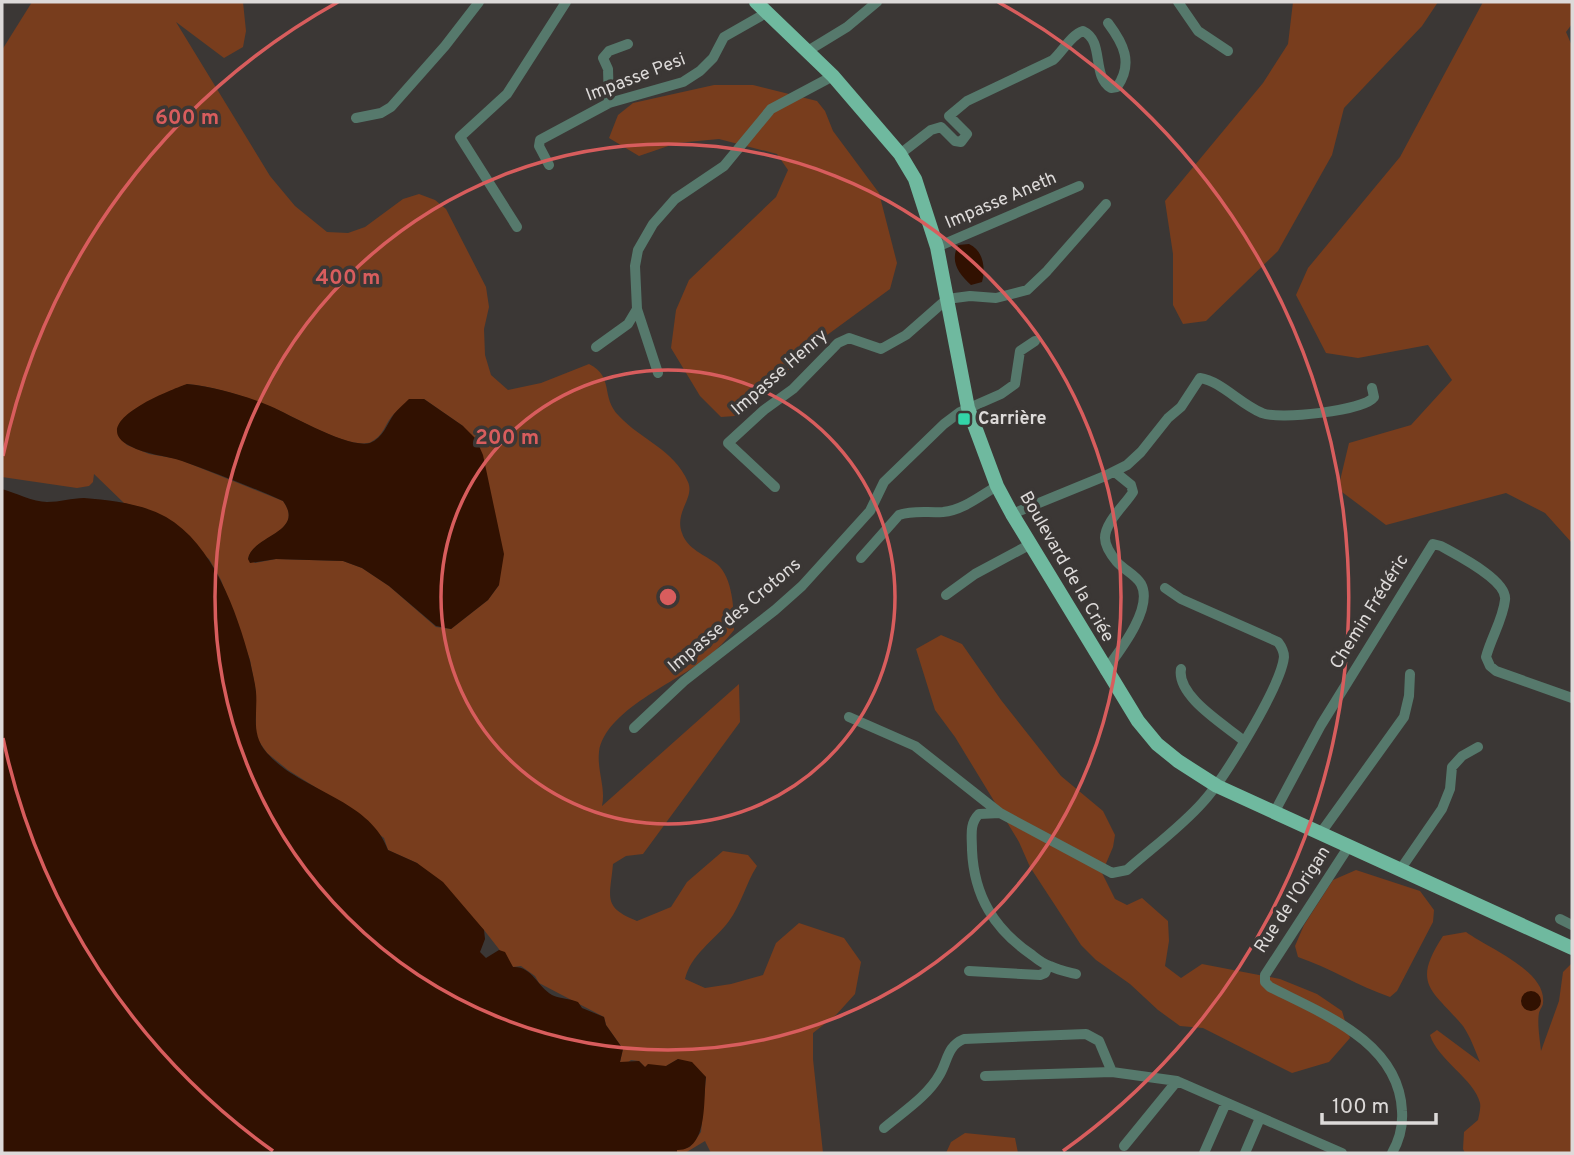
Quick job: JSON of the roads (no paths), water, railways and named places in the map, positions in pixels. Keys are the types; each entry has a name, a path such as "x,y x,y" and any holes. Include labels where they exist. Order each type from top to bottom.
{"main road":[{"name":"Boulevard de la Criée","path":"761,7 833,76 886,134 915,179 937,247 968,408 997,486 1029,545 1105,671 1138,721 1157,744 1217,786 1572,948"}],"street":[{"path":"356,118 381,113 391,107 445,46 479,2"},
{"path":"517,227 460,137 508,94 566,2"},
{"path":"806,52 847,27 877,2"},
{"path":"1178,2 1198,31 1228,51"},
{"name":"Impasse Pesi","path":"549,164 539,146 540,140 609,103 683,82 713,58 724,37 761,7"},
{"path":"900,154 931,130 941,127 954,141 961,142 967,134 949,116 967,101 1053,60 1076,33 1083,31 1089,34 1095,44 1105,85 1117,87 1123,78 1126,64 1122,43 1108,23"},
{"path":"609,103 608,69 603,58 609,51 628,44"},
{"path":"658,373 637,309 635,267 638,250 653,223 676,199 724,166 771,109 833,76"},
{"name":"Impasse Aneth","path":"937,247 1079,186"},
{"path":"947,299 971,296 996,298 1027,290 1107,204"},
{"name":"Impasse Henry","path":"775,487 728,443 764,410 793,389 838,343 849,338 881,349 906,335 947,299"},
{"path":"596,347 628,324 637,309"},
{"name":"Impasse des Crotons","path":"634,728 684,681 802,586 870,511 884,482 944,424 968,408 1001,394 1015,384 1020,351 1035,341"},
{"path":"1012,514 1127,465 1187,399 1200,378 1209,379 1247,407 1266,415 1317,412 1366,404 1374,397 1372,388"},
{"path":"1105,671 1135,625 1144,600 1144,590 1139,580 1112,555 1105,539 1108,527 1133,492 1131,485 1115,471"},
{"path":"861,558 899,515 907,512 945,512 959,508 997,486"},
{"name":"Chemin Frédéric","path":"1275,813 1321,725 1433,544 1488,574 1504,590 1505,602 1486,657 1490,666 1496,671 1572,698"},
{"path":"946,595 975,574 1029,545"},
{"path":"849,717 915,747 1000,813 1112,873 1120,873 1127,870 1191,813 1217,786 1244,741 1275,681 1284,657 1278,642 1181,598 1165,588"},
{"path":"1181,669 1179,678 1189,696 1244,741"},
{"path":"1320,834 1404,717 1410,674"},
{"path":"1400,870 1442,808 1450,789 1451,773 1456,761 1478,747"},
{"path":"1000,813 979,814 971,828 975,873 983,898 1000,929 1011,940 1048,966 1076,974"},
{"name":"Rue de l'Origan","path":"1349,846 1265,975 1265,982 1341,1023 1361,1038 1394,1076 1402,1102 1402,1126 1392,1153"},
{"path":"1560,919 1572,925"},
{"path":"969,971 1040,975 1045,973 1048,966"},
{"path":"884,1128 933,1085 951,1048 964,1039 1086,1034 1099,1041 1112,1072"},
{"path":"985,1076 1112,1072 1177,1081 1342,1153"},
{"path":"1124,1146 1177,1081"},
{"path":"1204,1153 1226,1103"},
{"path":"1245,1153 1260,1118"}],"place":[{"name":"Carrière","path":"964,419"}]}
